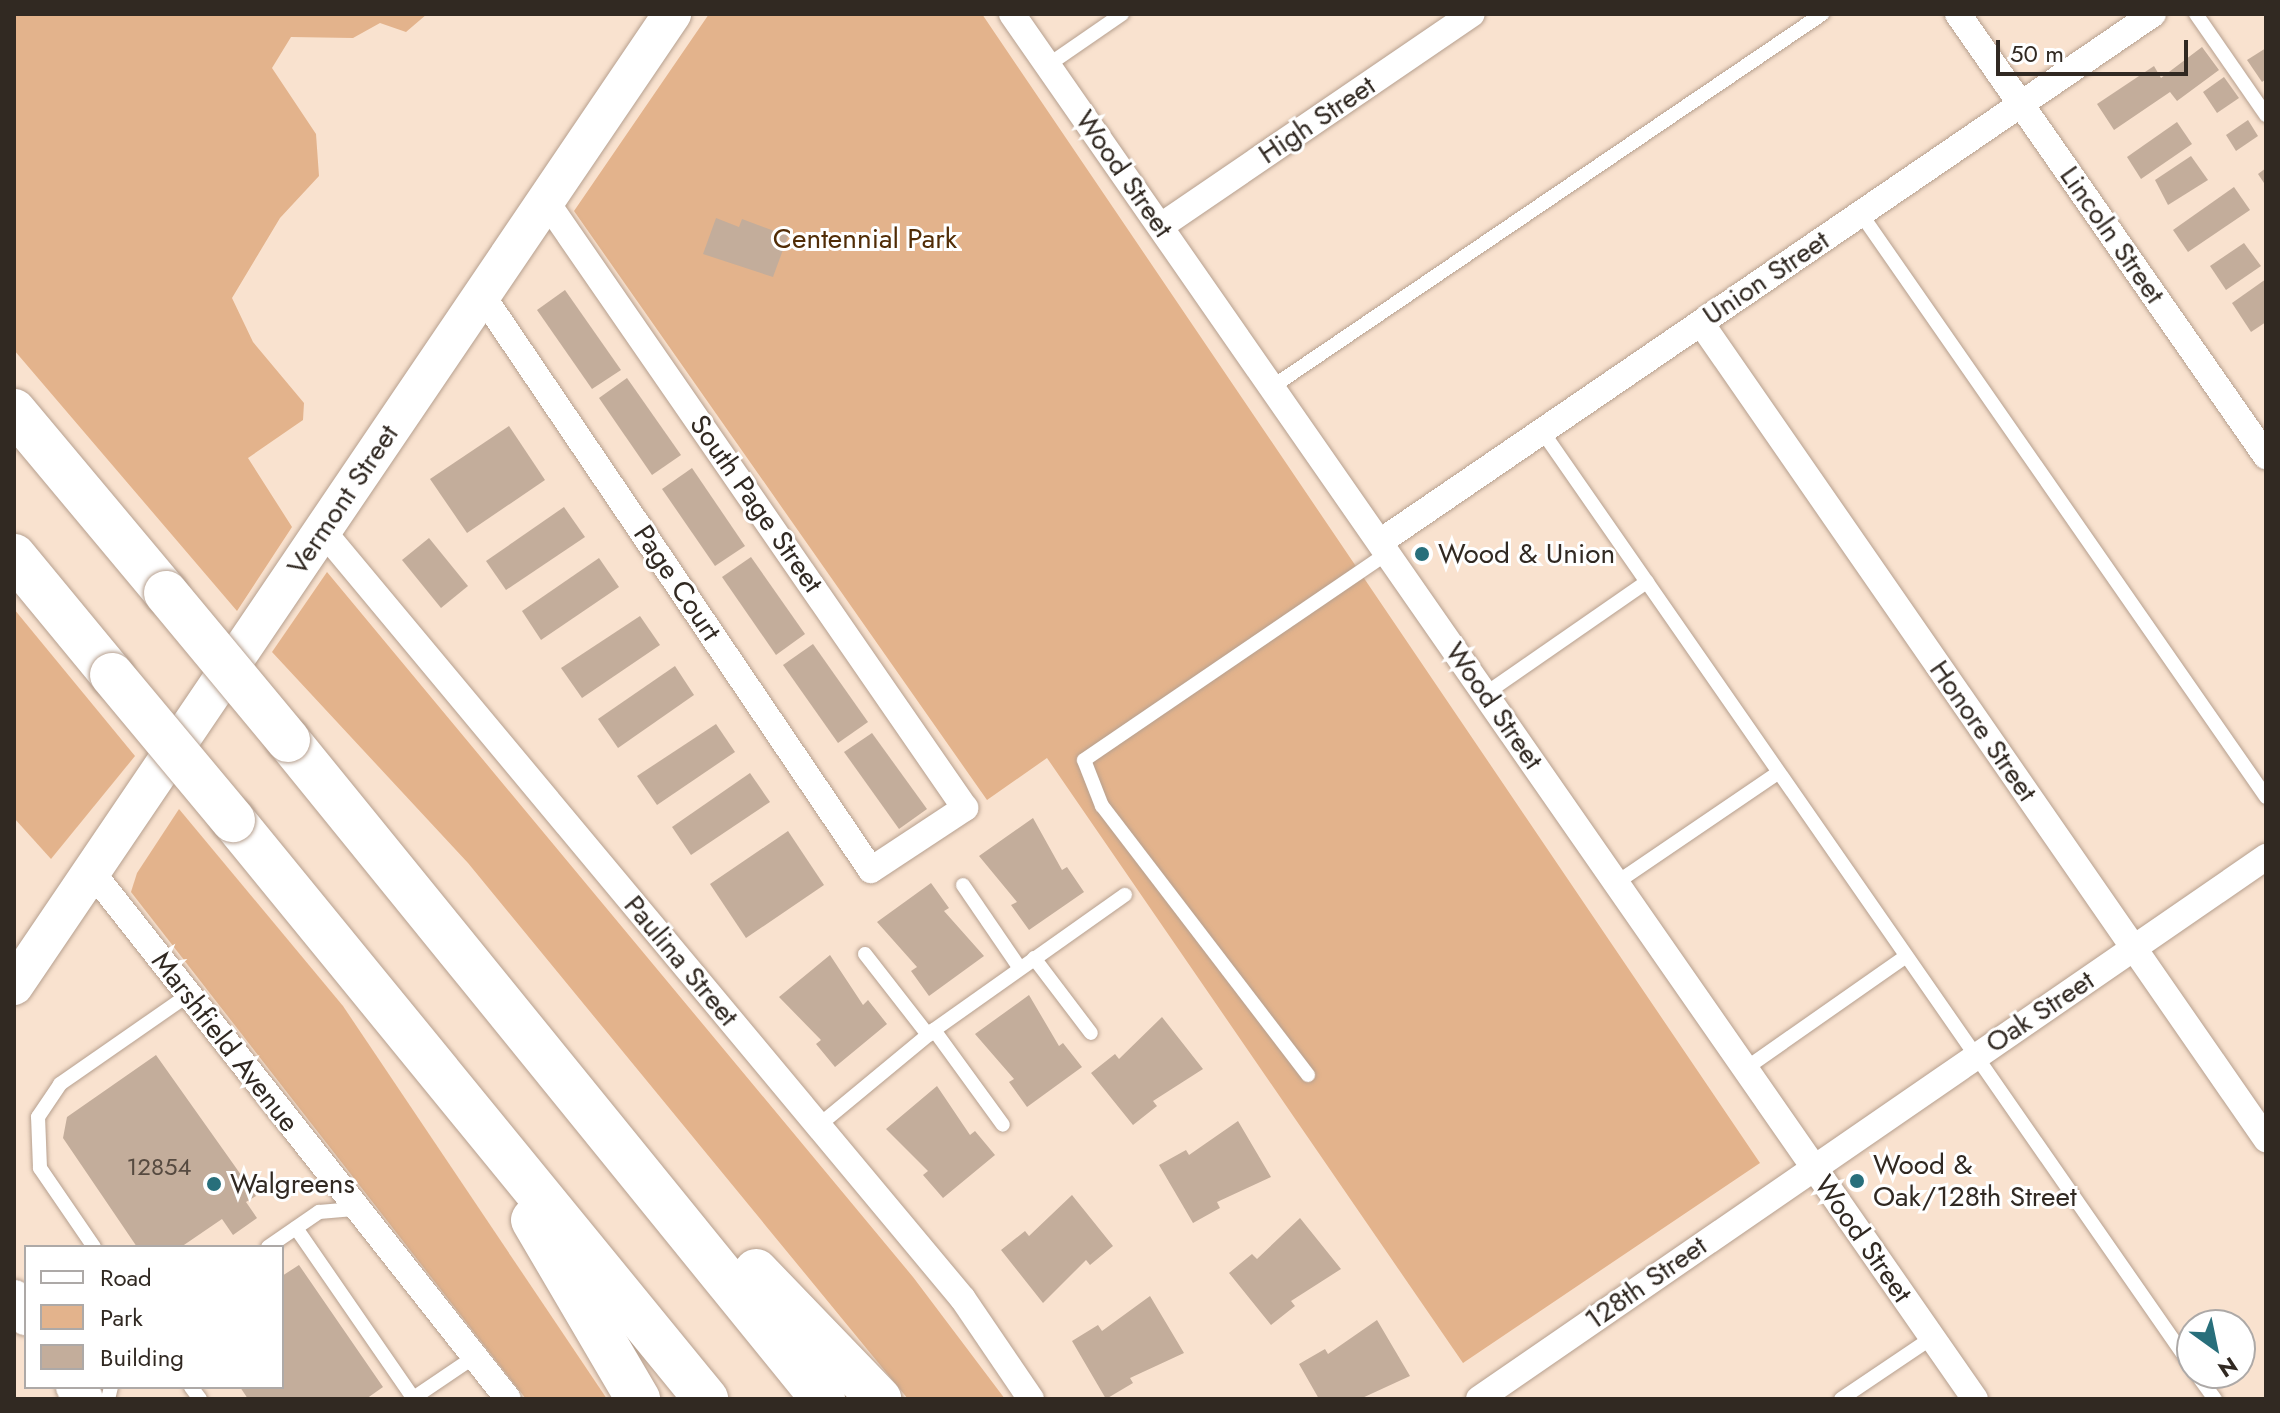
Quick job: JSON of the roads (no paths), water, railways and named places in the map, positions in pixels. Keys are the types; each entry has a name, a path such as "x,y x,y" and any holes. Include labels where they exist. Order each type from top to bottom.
{"highway":[{"path":"14,411 431,912 823,1399"},
{"path":"14,556 459,1094 706,1399"},
{"path":"431,912 773,1290 879,1399"},
{"path":"459,1094 638,1399"}],"street":[{"name":"Vermont Street","path":"14,986 672,14"},
{"name":"Wood Street","path":"1012,14 1975,1399"},
{"name":"High Street","path":"1161,226 1472,14"},
{"name":"Lincoln Street","path":"1958,14 2266,456"},
{"name":"Union Street","path":"1384,548 1542,431 2153,14"},
{"name":"South Page Street","path":"546,201 965,808 871,870"},
{"name":"Page Court","path":"482,295 871,870"},
{"name":"Honore Street","path":"1701,323 2266,1139"},
{"name":"Paulina Street","path":"322,530 963,1299 1031,1399"},
{"name":"Oak Street","path":"1813,1167 2266,857"},
{"name":"Marshfield Avenue","path":"92,872 508,1399"},
{"name":"128th Street","path":"1491,1396 1813,1167"}],"lane":[{"path":"1048,65 1122,14"},
{"path":"1272,387 1822,14"},
{"path":"2196,14 2266,115"},
{"path":"1861,214 2266,797"},
{"path":"1542,431 2176,1344"},
{"path":"1308,1075 1102,806 1084,760 1384,548"},
{"path":"1485,694 1647,582"},
{"path":"1616,883 1778,773"},
{"path":"963,885 1019,967"},
{"path":"818,1126 931,1033 1019,967 1125,895"},
{"path":"865,954 1003,1125"},
{"path":"1745,1069 1905,957"},
{"path":"1034,958 1091,1033"},
{"path":"93,1245 40,1168 38,1117 60,1084 188,995"},
{"path":"271,1245 319,1212 357,1209"},
{"path":"296,1228 413,1399 474,1357"},
{"path":"1841,1399 1933,1337"}],"place":[{"name":"Wood & Union","path":"1422,554"},
{"name":"Wood & Oak/128th Street","path":"1857,1181"},
{"name":"Walgreens","path":"214,1184"}],"park label":[{"name":"Centennial Park","path":"865,239"}]}
